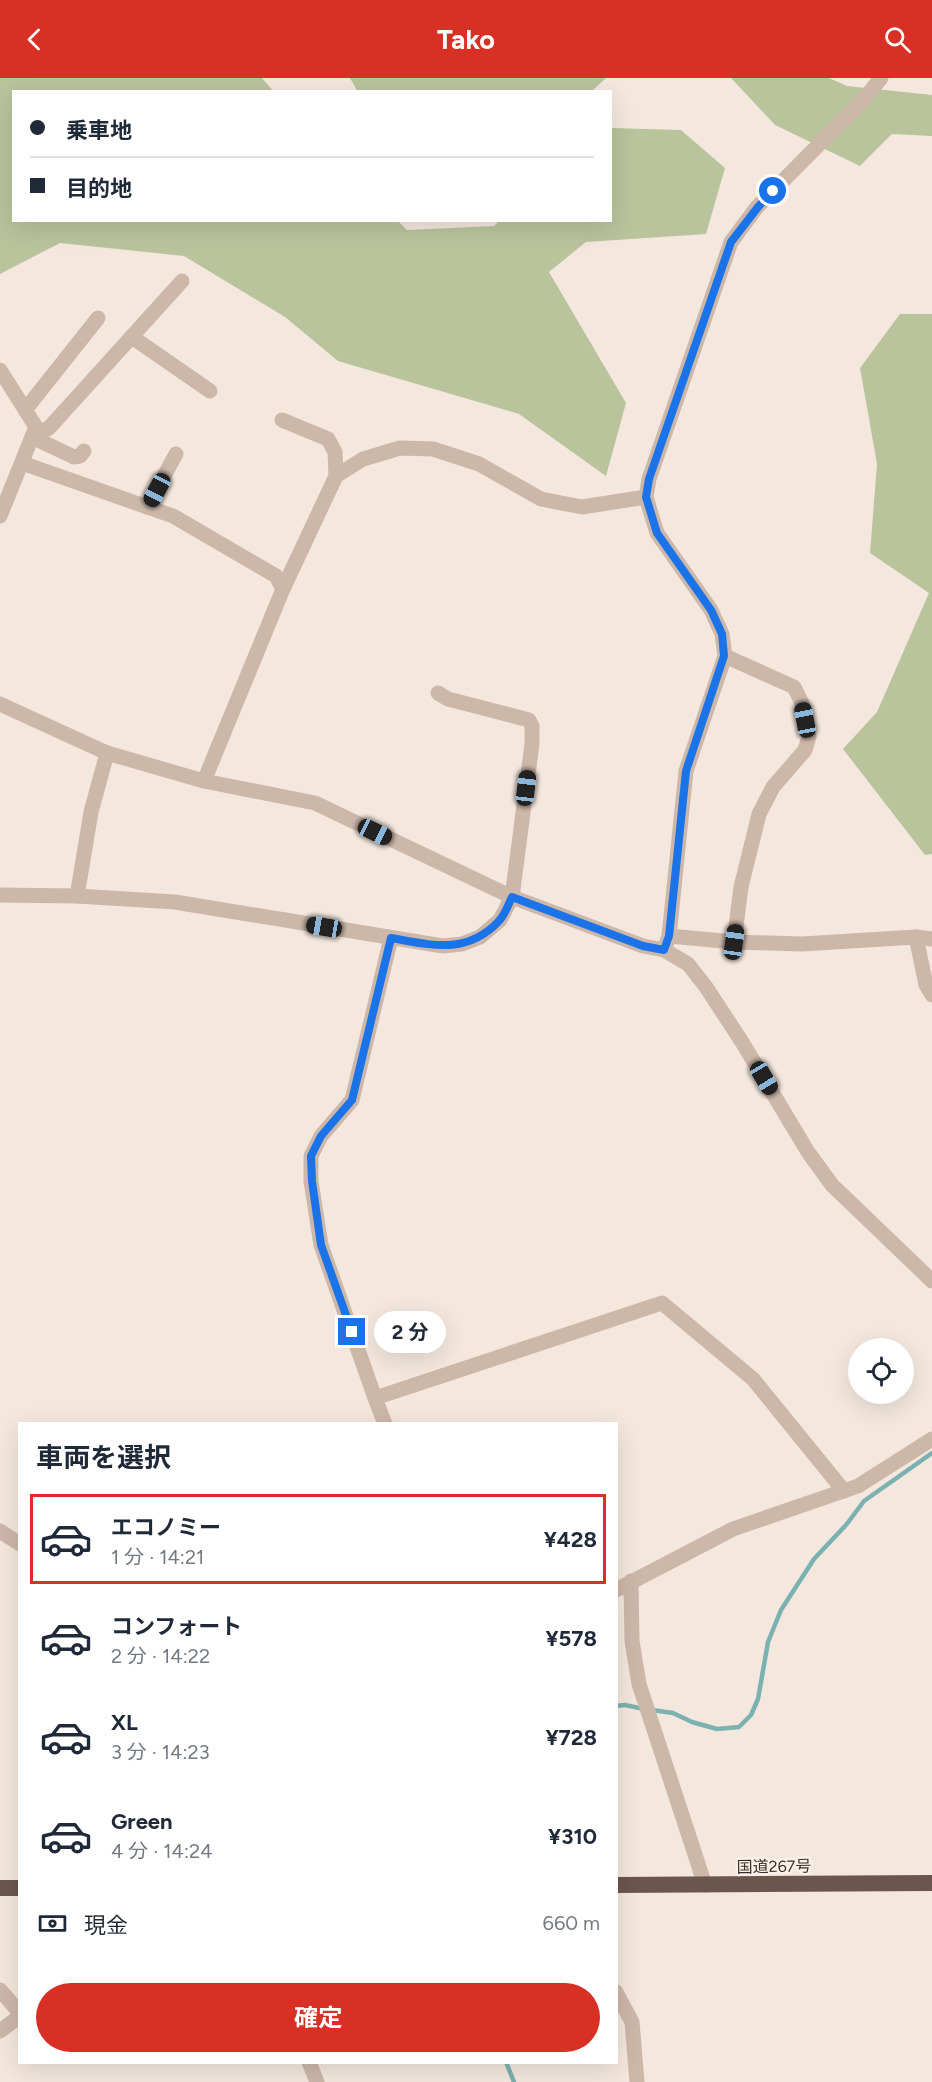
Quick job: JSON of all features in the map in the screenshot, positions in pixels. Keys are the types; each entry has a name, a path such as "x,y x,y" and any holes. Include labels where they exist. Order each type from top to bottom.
{"highway":[{"name":"国道267号","path":"618,1886 932,1883"},
{"path":"0,1888 18,1888"}],"street":[{"path":"667,943 686,771 724,656 722,634 711,610 657,533 646,497 649,479 731,242 758,207 864,99 880,78"},
{"path":"32,437 50,428 182,281"},
{"path":"25,410 98,318"},
{"path":"132,337 210,390"},
{"path":"0,370 36,427 0,516"},
{"path":"204,781 283,589 336,476 334,452 328,439 282,420"},
{"path":"32,437 74,458 80,456 84,451"},
{"path":"336,476 363,459 400,448 433,449 479,464 541,499 582,507 646,497"},
{"path":"147,507 176,454"},
{"path":"22,463 172,516 276,576 283,589"},
{"path":"724,656 794,687 802,703 809,737 805,750 773,787 759,814 741,887 734,942"},
{"path":"0,895 77,896 175,902 443,946 462,944 480,937 500,920 512,897 532,744 532,726 529,720 448,699 438,693"},
{"path":"0,704 107,753 204,781 315,803 512,897 643,946 667,943 734,942 801,944 924,938 926,985 932,995"},
{"path":"77,896 91,812 107,753"},
{"path":"385,1422 321,1245 311,1156 321,1136 352,1100 391,938"},
{"path":"667,943 706,987 808,1152 832,1185 932,1281"},
{"path":"375,1398 662,1302 753,1379 844,1491"},
{"path":"618,1589 733,1529 858,1486 932,1439"},
{"path":"0,1531 18,1543"},
{"path":"631,1581 632,1641 639,1684 705,1885"},
{"path":"0,1990 18,2012"},
{"path":"618,1996 632,2022 637,2082"},
{"path":"0,2031 18,2016"},
{"path":"310,2064 317,2082"}],"green space":[{"path":"0,78 262,78 272,90 12,90 12,222 399,222 407,230 494,226 498,222 612,222 612,128 681,130 725,168 706,234 586,242 549,272 626,403 606,476 519,414 338,361 285,317 184,256 60,243 0,274"},
{"path":"350,78 606,78 593,90 357,90"},
{"path":"731,78 829,78 847,86 932,95 932,136 892,134 860,166 775,125"},
{"path":"900,314 932,314 932,854 925,855 843,749 877,712 929,593 870,553 877,464 860,368"}],"waterway":[{"path":"652,1710 673,1713 692,1722 717,1729 739,1727 751,1715 758,1699 768,1642 781,1610 814,1559 846,1525 864,1501 932,1453"},
{"path":"618,1706 644,1709"},
{"path":"507,2064 514,2082"}],"route":[{"path":"352,1332 321,1245 311,1156 321,1136 352,1100 391,938 443,946 462,944 480,937 500,920 512,897 643,946 664,950 669,936 686,771 724,656 722,634 711,610 657,533 646,497 649,479 731,242 773,191"}]}
